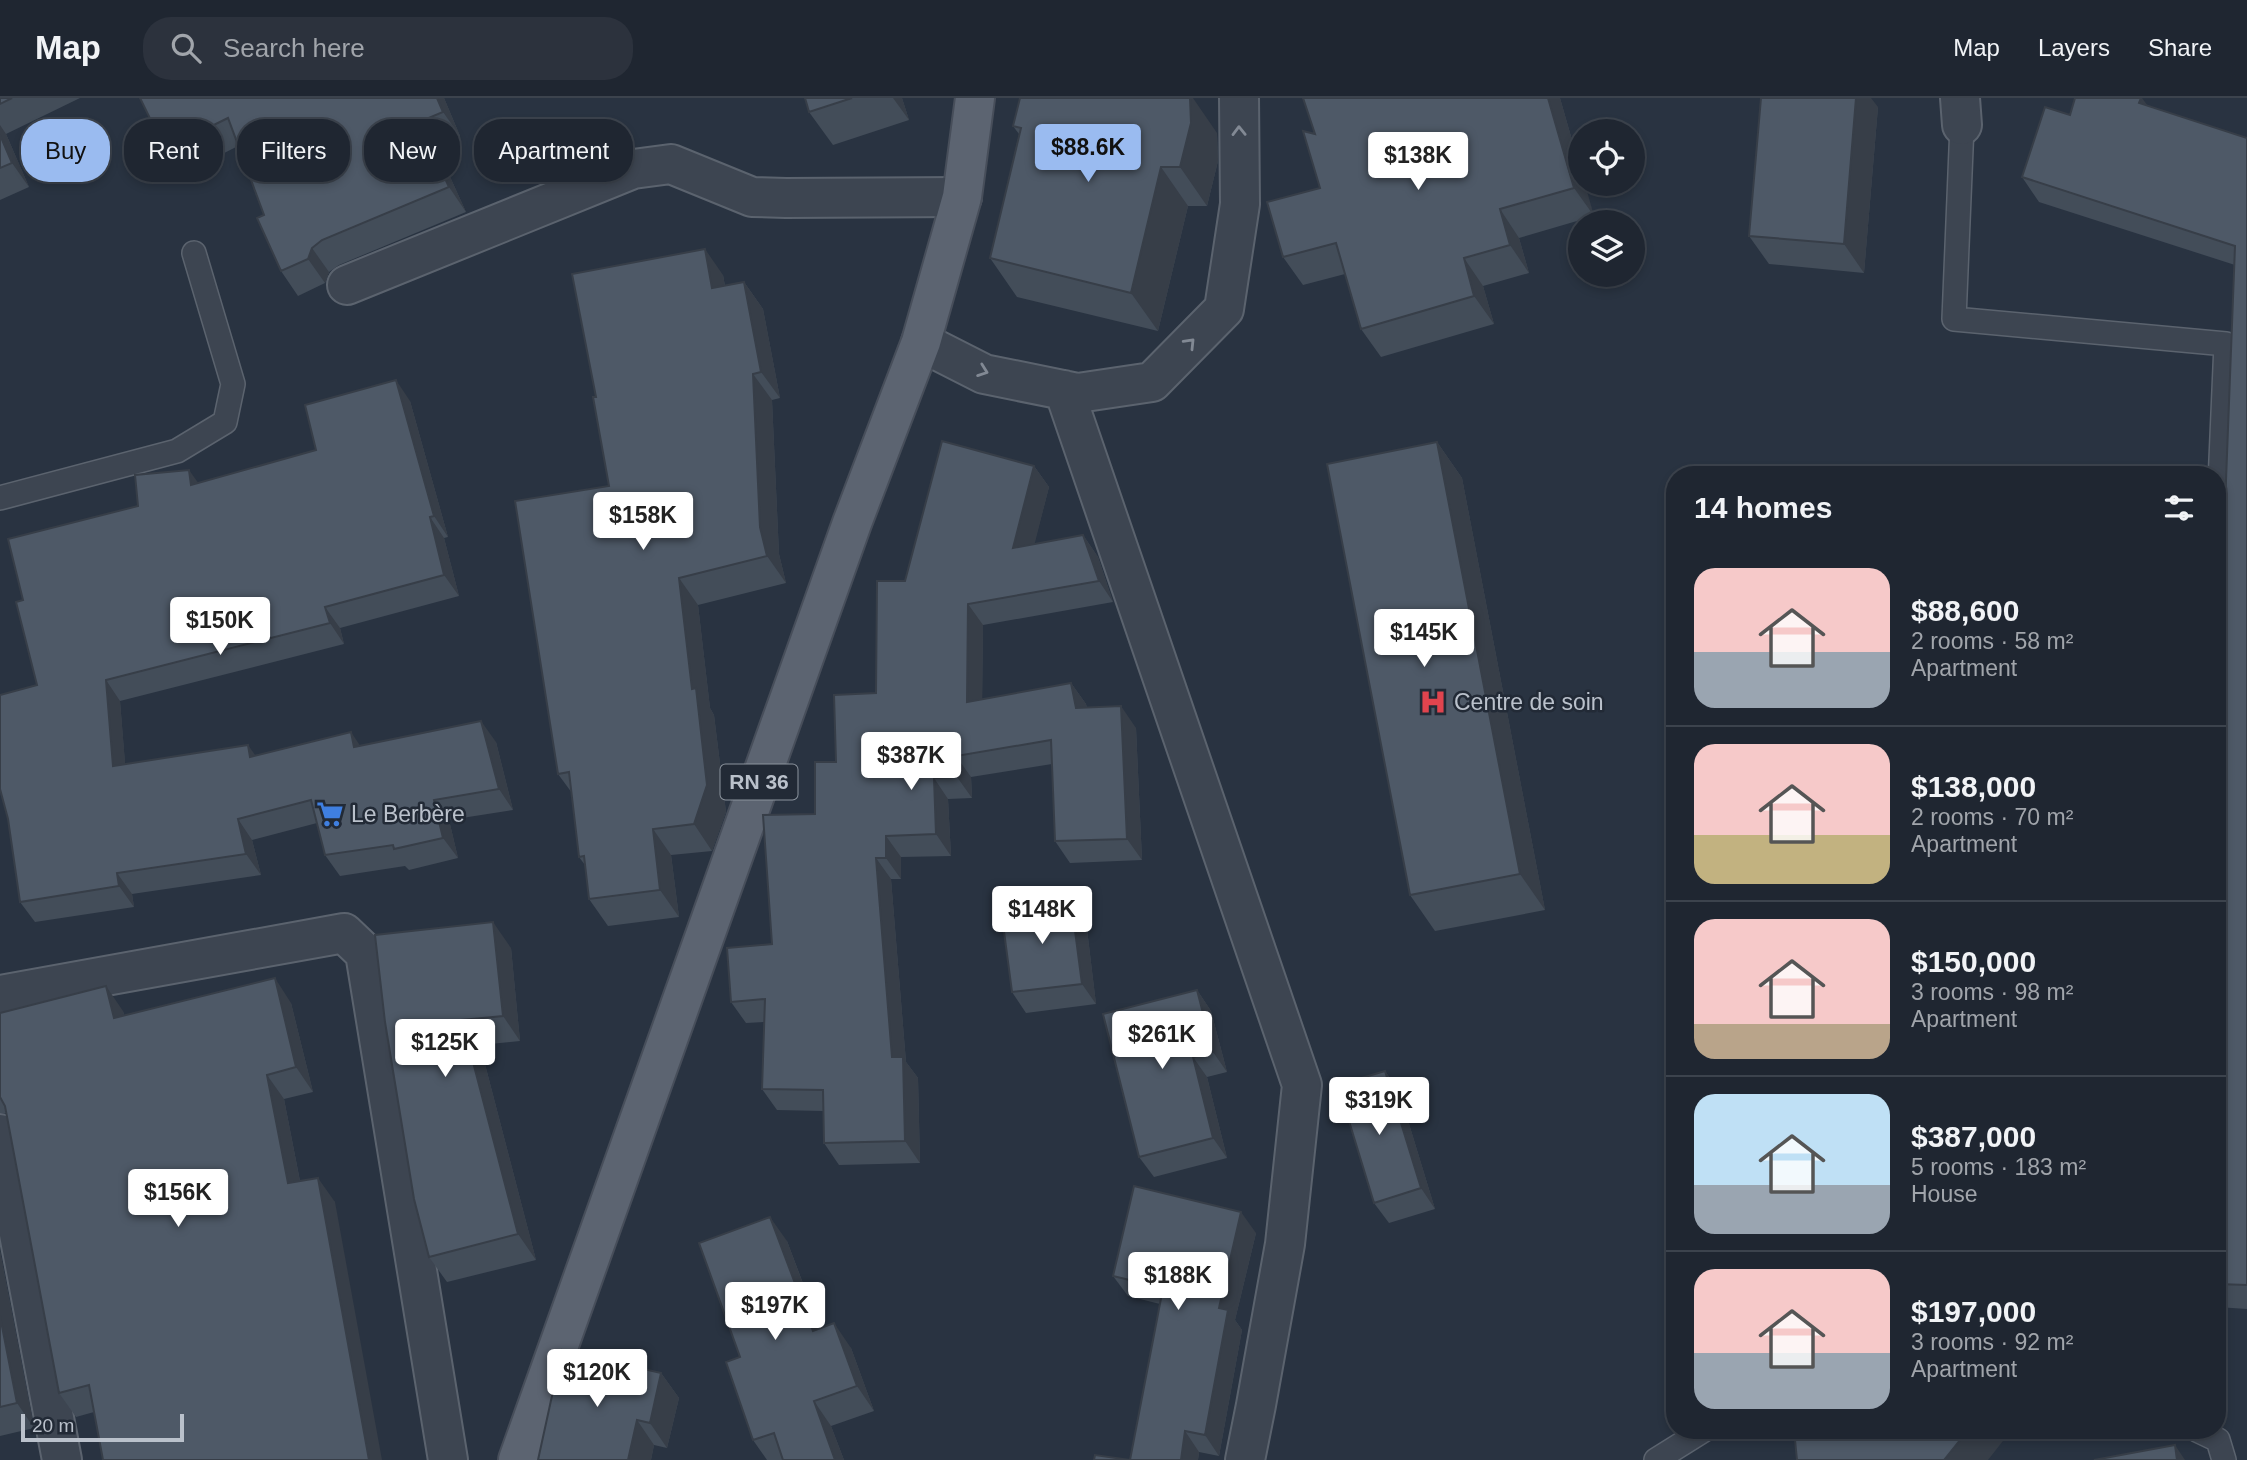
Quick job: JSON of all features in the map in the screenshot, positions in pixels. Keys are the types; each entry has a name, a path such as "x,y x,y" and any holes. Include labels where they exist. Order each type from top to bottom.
{"main road":[{"name":"RN 36","path":"518,1460 852,523 921,342 962,197 975,98"}],"street":[{"path":"921,342 985,374 1078,393 1152,382 1224,309 1240,204 1239,98"},
{"path":"347,285 633,169 671,163 752,197 962,197"},
{"path":"1064,390 1302,1085 1284,1244 1245,1460"},
{"path":"0,995 344,933 365,953 448,1460"},
{"path":"0,1134 62,1460"}],"lane":[{"path":"1961,112 1954,319 2226,344 2221,466"},
{"path":"0,498 177,451 225,422 233,384 194,253"},
{"path":"1656,1460 1690,1439"},
{"path":"2216,1439 2224,1460"}],"building":[{"path":"0,98 12,98 0,104"},
{"path":"140,98 437,98 443,112 426,119 364,119 364,182 447,182 449,187 322,240 312,248 308,259 281,271 257,218 264,215 252,182 350,182 350,119 237,119 237,142 228,118 223,120 150,119"},
{"path":"805,98 852,98 809,112"},
{"path":"1020,98 1190,98 1191,123 1180,167 1161,167 1131,293 990,258 1021,128 1013,126"},
{"path":"1303,98 1548,98 1568,167 1568,190 1500,209 1510,245 1464,258 1474,296 1361,329 1336,243 1283,257 1267,202 1320,188 1303,131 1315,134"},
{"path":"1761,98 1856,98 1844,244 1749,236"},
{"path":"2075,98 2141,98 2139,103 2247,138 2247,1285 2226,1284 2226,481 2235,246 2022,177 2045,107 2070,115"},
{"path":"0,135 12,163 0,168"},
{"path":"705,249 712,288 744,282 761,372 753,374 760,527 767,556 679,578 692,689 696,688 707,785 694,824 653,829 660,890 589,899 584,856 579,857 569,772 558,774 515,501 609,486 593,397 596,397 572,274"},
{"path":"396,380 434,516 430,517 444,575 325,607 330,623 106,680 113,766 248,745 250,757 351,732 354,747 481,721 499,789 434,800 443,838 394,849 393,845 325,855 311,800 238,819 246,854 117,873 119,886 20,902 8,819 0,789 0,695 37,685 16,602 23,600 8,539 138,506 135,475 189,470 191,485 316,450 305,405"},
{"path":"942,441 1034,466 1013,548 1083,535 1099,581 968,604 967,702 1071,683 1076,708 1121,706 1127,839 1055,841 1051,740 956,756 957,777 934,778 936,834 886,836 886,858 876,858 892,1057 903,1057 905,1141 824,1143 823,1090 762,1089 765,999 731,1002 727,948 772,944 763,815 815,814 815,762 836,762 834,695 876,693 877,581 905,581"},
{"path":"1437,442 1520,874 1410,895 1327,464"},
{"path":"1071,900 1082,984 1012,992 1001,909"},
{"path":"493,922 503,1016 462,1020 518,1234 429,1257 414,1199 385,1022 375,935"},
{"path":"275,978 296,1067 267,1075 288,1183 318,1178 369,1460 103,1460 89,1385 59,1393 5,1106 0,1097 0,1013 106,986 114,1018"},
{"path":"1197,990 1213,1052 1193,1057 1213,1138 1139,1157 1103,1014"},
{"path":"1385,1071 1421,1188 1374,1203 1338,1085"},
{"path":"1134,1186 1241,1212 1219,1308 1228,1310 1205,1435 1185,1431 1181,1460 1130,1460 1163,1288 1113,1276"},
{"path":"770,1217 813,1331 834,1323 857,1386 814,1401 835,1460 783,1460 774,1433 753,1440 726,1362 740,1357 699,1243"},
{"path":"0,1316 17,1403 0,1407"},
{"path":"562,1350 661,1373 650,1423 637,1420 628,1460 538,1460"},
{"path":"1795,1439 1961,1439 1944,1460 1797,1460"},
{"path":"2175,1445 2177,1460 2094,1460"},
{"path":"1095,1455 1130,1460 1094,1460"}],"place":[{"name":"Centre de soin","path":"1433,702"},
{"name":"Le Berbère","path":"330,814"}]}
